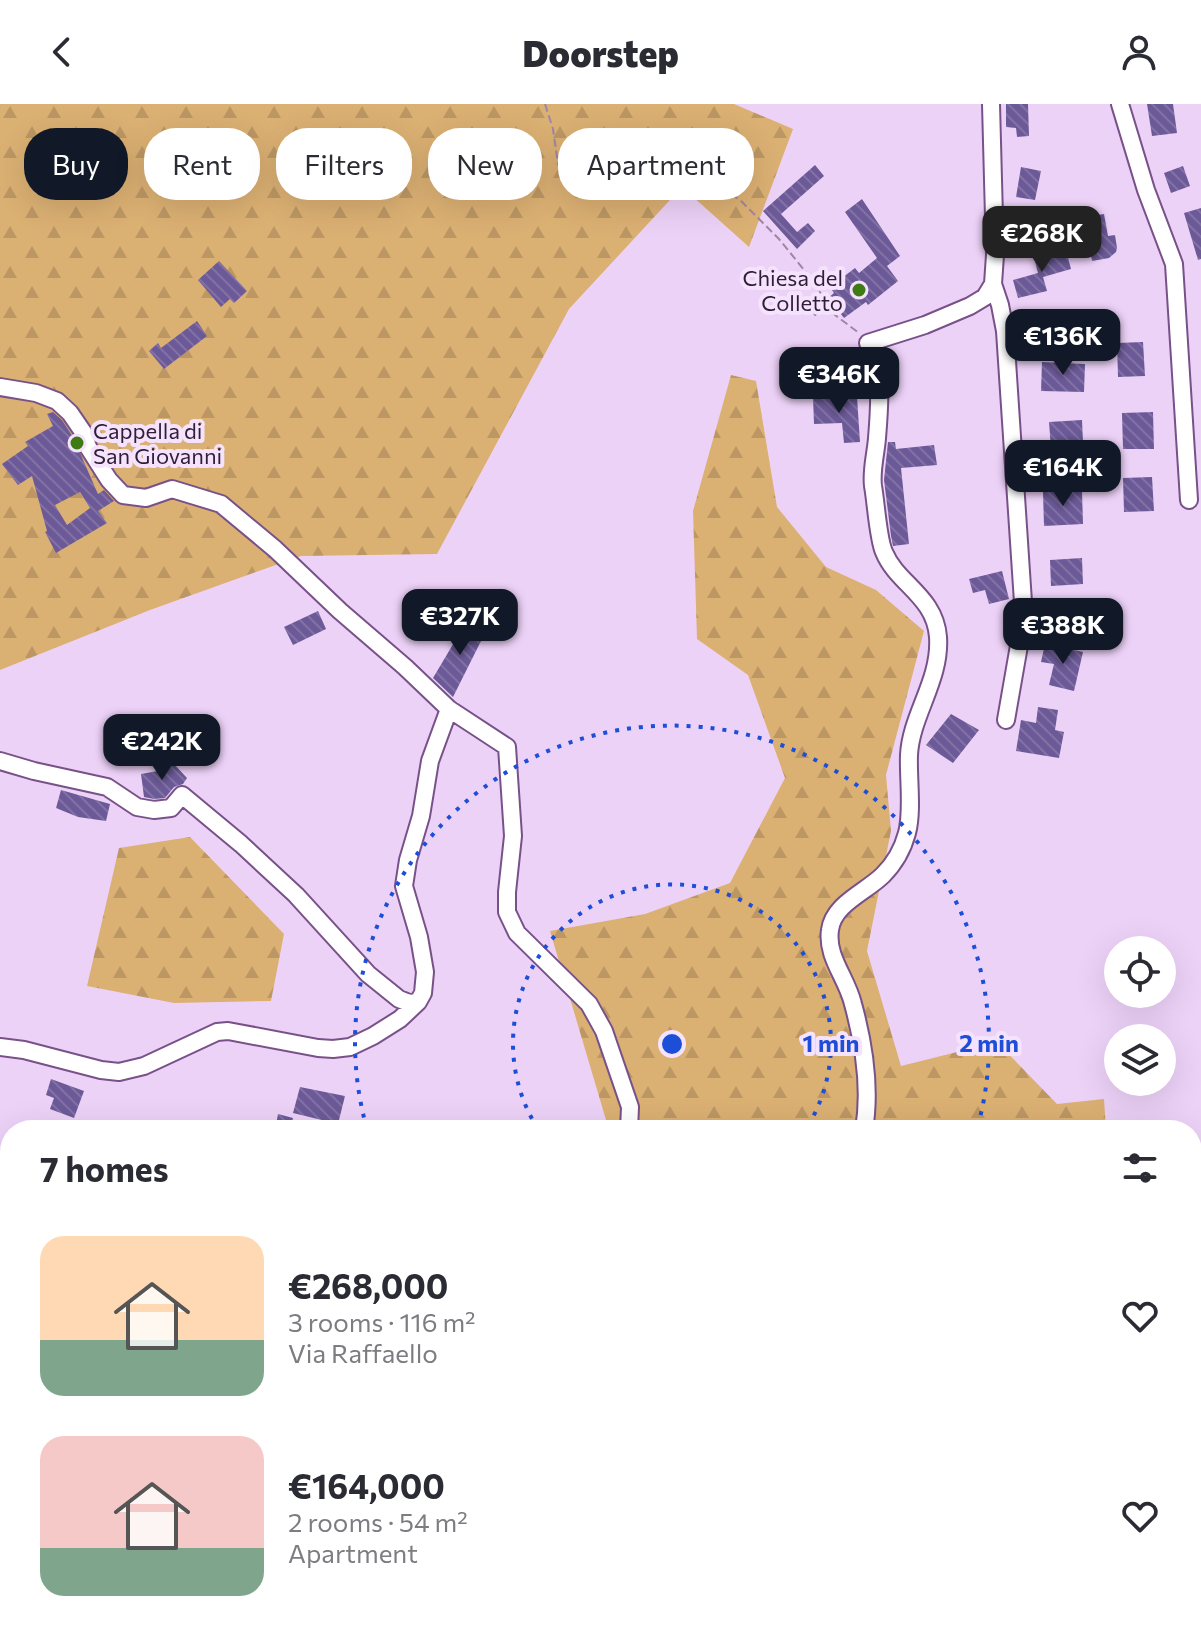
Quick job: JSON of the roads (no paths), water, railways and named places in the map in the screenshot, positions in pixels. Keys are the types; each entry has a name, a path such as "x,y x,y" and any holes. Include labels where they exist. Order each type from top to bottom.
{"street":[{"path":"991,104 993,284 1005,331 1024,617 1006,720"},
{"path":"1120,104 1146,190 1174,264 1189,500"},
{"path":"866,1120 867,1075 863,1051 853,1002 832,955 830,927 833,917 884,874 901,851 908,831 909,754 932,680 938,636 934,619 921,597 883,551 873,480 879,367 871,347 970,306 985,297 993,284"},
{"path":"0,387 36,393 57,401 70,413 109,480 123,495 146,498 172,489 221,504 275,549 449,709 507,747 513,836 507,912 517,933 589,1004 604,1031 626,1094 629,1120"},
{"path":"0,1047 119,1072 144,1066 217,1032 228,1031 333,1049 350,1047 400,1019 423,993 425,972 419,937 404,886 430,761 449,709"},
{"path":"0,761 107,787 137,807 154,810 171,808 182,795 296,895 368,974 399,999 418,1002"}],"place":[{"name":"Chiesa del Colletto","path":"859,290"},
{"name":"Cappella di San Giovanni","path":"77,443"}]}
